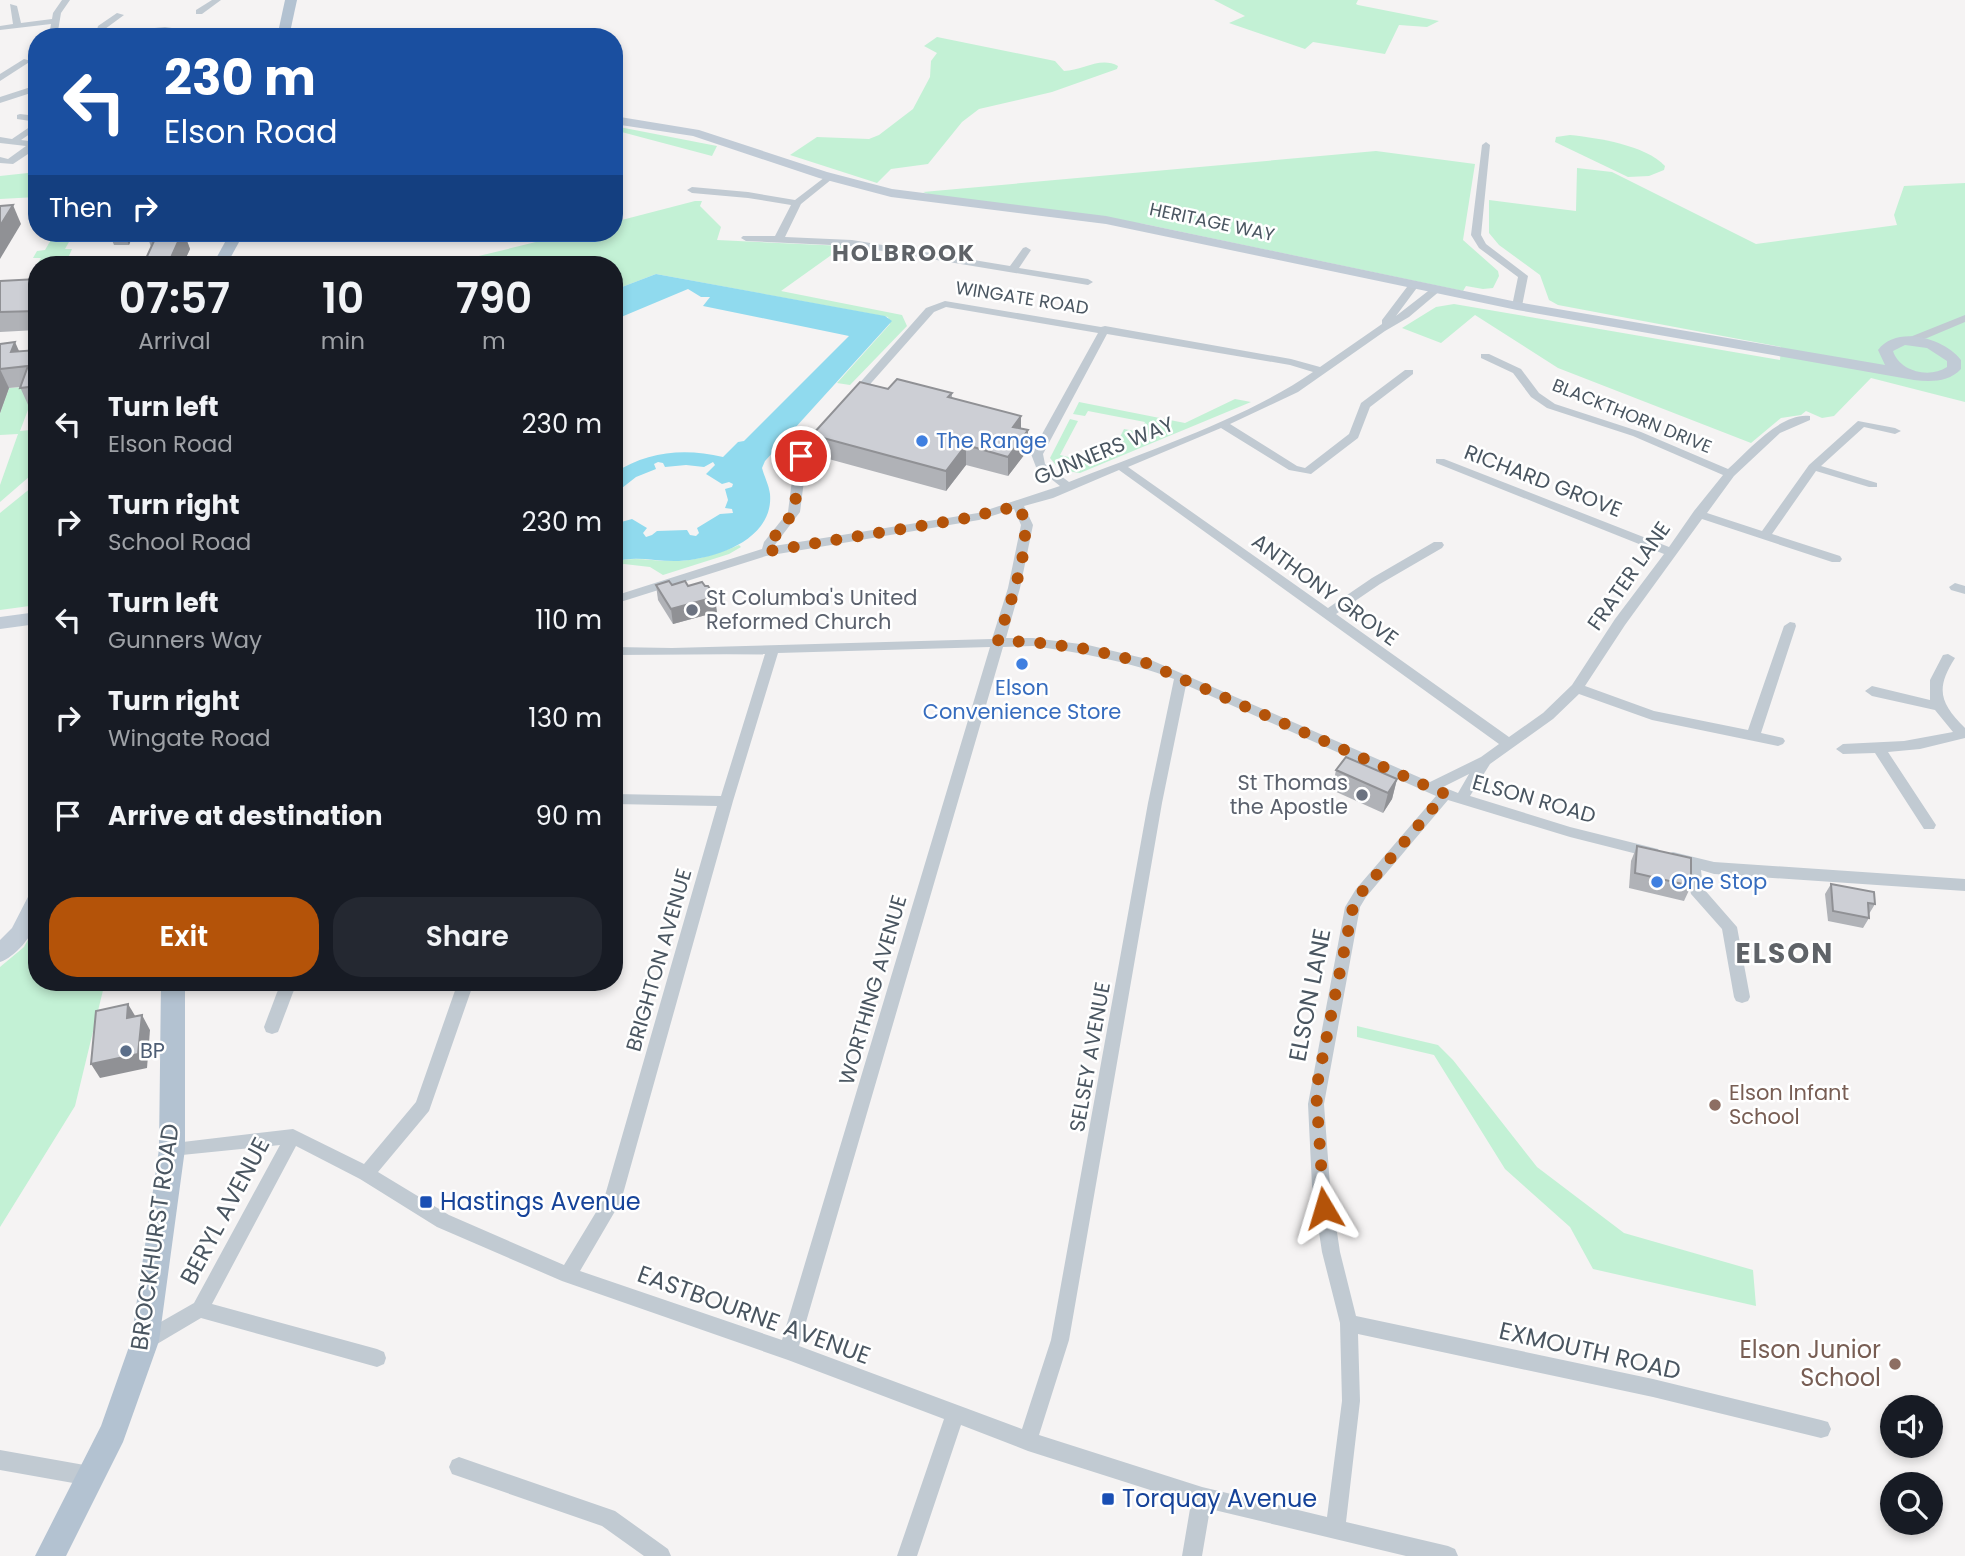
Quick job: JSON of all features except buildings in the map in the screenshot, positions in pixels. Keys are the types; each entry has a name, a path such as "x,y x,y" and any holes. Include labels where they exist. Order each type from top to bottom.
{"main road":[{"path":"285,28 291,0"},
{"name":"BROCKHURST ROAD","path":"50,1556 113,1432 145,1341 172,1149 173,991"}],"street":[{"path":"54,28 54,21 66,0"},
{"path":"203,10 218,4"},
{"path":"13,6 16,25"},
{"path":"101,28 120,15"},
{"path":"97,20 109,22"},
{"path":"0,28 54,21"},
{"path":"0,78 17,67 28,65"},
{"path":"0,100 28,91"},
{"path":"20,117 28,118"},
{"name":"HERITAGE WAY","path":"623,122 708,136 829,177 884,191 944,201 1106,220 1517,306 1965,384"},
{"path":"13,142 28,131"},
{"path":"0,140 28,144"},
{"path":"1486,145 1476,235 1482,246 1523,276 1517,306"},
{"path":"0,160 10,162 28,150"},
{"path":"779,239 797,204 829,177"},
{"path":"692,190 748,195 797,204"},
{"path":"746,238 852,243 1087,282"},
{"path":"1013,270 1026,250"},
{"name":"GUNNERS WAY","path":"1381,329 1414,285"},
{"name":"GUNNERS WAY","path":"623,597 769,551 952,521 1018,506 1222,424 1294,390 1405,315 1436,290"},
{"name":"WINGATE ROAD","path":"849,402 930,310 939,305 962,305 1105,329 1291,362 1322,371"},
{"path":"1905,341 1965,318"},
{"path":"1886,347 1885,353 1890,363 1922,376 1942,376 1952,371 1955,363 1946,353 1940,337 1945,327"},
{"path":"1068,487 1040,465 1037,454 1105,329"},
{"path":"1905,341 1922,342 1965,366"},
{"name":"HERITAGE WAY","path":"1806,357 1853,359 1868,356 1894,342 1905,341"},
{"name":"BLACKTHORN DRIVE","path":"1493,356 1517,371 1535,395 1552,406 1637,434 1730,474"},
{"path":"1222,424 1293,468 1307,472 1353,436 1365,405 1409,372"},
{"name":"FRATER LANE","path":"1445,794 1486,760 1548,716 1577,688 1619,622 1730,474 1776,431 1806,418"},
{"path":"769,551 768,545 794,512 801,456 830,423"},
{"path":"1765,536 1813,467 1862,423 1895,431"},
{"name":"RICHARD GROVE","path":"1440,461 1671,552"},
{"name":"ANTHONY GROVE","path":"1120,466 1509,744"},
{"path":"1813,467 1873,485"},
{"name":"WORTHING AVENUE","path":"788,1351 1014,588 1027,525 1018,506"},
{"path":"1698,514 1836,559"},
{"path":"1327,615 1376,581 1438,545"},
{"path":"0,622 28,619"},
{"path":"1753,736 1790,626"},
{"name":"ELSON ROAD","path":"623,651 773,650 998,641 1088,649 1146,663 1181,677 1445,794 1570,832 1714,868 1965,885"},
{"name":"BRIGHTON AVENUE","path":"568,1275 612,1201 726,801 773,650"},
{"path":"1937,706 1935,687 1939,671 1948,658"},
{"name":"SELSEY AVENUE","path":"1028,1441 1060,1340 1155,803 1181,677"},
{"path":"1577,688 1652,715 1778,741"},
{"path":"1843,749 1879,749 1931,743 1964,734 1937,706 1872,691"},
{"path":"1879,749 1929,825"},
{"name":"FRATER LANE","path":"1445,794 1486,760"},
{"name":"ELSON LANE","path":"1335,1529 1351,1401 1349,1323 1331,1252 1321,1186 1316,1090 1353,907 1361,893 1445,794"},
{"path":"623,799 726,801"},
{"path":"1692,862 1696,890 1729,927 1742,997"},
{"path":"0,954 20,933 28,917"},
{"path":"272,1027 286,991"},
{"path":"366,1174 424,1106 463,991"},
{"path":"172,1149 293,1136"},
{"name":"EASTBOURNE AVENUE","path":"293,1136 366,1174 443,1221 568,1275 788,1351 1028,1441 1202,1497 1448,1556"},
{"name":"BERYL AVENUE","path":"200,1309 293,1136"},
{"path":"145,1341 200,1309 377,1358"},
{"name":"EXMOUTH ROAD","path":"1349,1323 1653,1388 1821,1429"},
{"path":"907,1556 955,1414"},
{"path":"0,1460 90,1476"},
{"path":"459,1467 608,1518 661,1556"},
{"path":"1192,1556 1202,1497"}],"green space":[{"path":"1214,0 1358,0 1358,5 1439,21 1427,27 1399,25 1385,54 1313,42 1305,49 1229,23 1245,16"},
{"path":"937,37 1055,61 1064,71 1098,63 1118,66 1117,69 1052,92 979,109 962,122 928,164 891,169 877,183 790,155 817,137 869,139 879,135 913,109 930,77 931,61 937,53 924,46"},
{"path":"623,128 717,146 712,156 623,132"},
{"path":"1570,135 1634,148 1656,159 1665,166 1664,170 1649,176 1628,177 1555,142 1556,137"},
{"path":"1376,151 1475,164 1463,240 1498,271 1499,276 1493,288 1466,286 1463,291 1144,224 936,197 923,192"},
{"path":"1577,168 1612,172 1756,244 1897,225 1894,215 1904,186 1965,183 1965,402 1871,378 1834,416 1822,418 1806,411 1801,415 1781,418 1751,443 1558,368 1475,315 1441,343 1402,328 1436,307 1454,304 1780,360 1781,347 1558,305 1549,300 1540,275 1499,245 1489,233 1489,200 1576,211"},
{"path":"28,173 28,197 0,199 0,176"},
{"path":"702,201 700,206 721,227 717,240 844,246 781,291 902,315 907,326 850,385 837,383 890,324 888,317 656,274 623,287 623,256 479,256 536,242 623,242 623,220"},
{"path":"50,242 69,242 65,249 72,249 69,256 34,256 37,251 45,250"},
{"path":"28,387 28,410 20,431 28,430 28,478 0,502 0,485 18,434 0,435 0,413 9,388"},
{"path":"1235,399 1251,402 1080,473 1060,470 1050,458 1070,419 1078,421 1060,455 1077,459 1089,459 1093,452 1111,455 1124,429 1140,432 1145,422 1088,411 1085,416 1073,414 1079,402 1185,423"},
{"path":"28,490 28,606 0,610 0,513"},
{"path":"739,545 741,547 729,554 663,575 650,567 623,564 623,560 628,559 678,561 714,554"},
{"path":"28,940 28,991 103,991 75,1106 0,1227 0,967 24,947"},
{"path":"1357,1026 1438,1045 1453,1060 1537,1167 1624,1233 1753,1270 1756,1306 1593,1269 1570,1227 1505,1169 1434,1055 1357,1037"}],"water":[{"path":"656,274 885,316 892,321 765,461 762,468 770,494 769,510 763,524 740,544 725,551 679,561 623,560 623,522 632,519 647,528 643,533 646,537 657,531 687,530 690,535 696,536 699,533 697,528 720,514 733,513 732,509 725,508 728,500 725,489 733,484 722,484 706,474 715,465 713,462 704,467 665,467 658,462 654,464 656,469 636,477 623,487 623,468 640,460 667,453 723,457 738,442 744,441 849,336 703,306 710,297 701,297 688,289 623,316 623,287"}],"place":[{"name":"The Range","path":"922,441"},
{"name":"St Columba's United Reformed Church","path":"692,610"},
{"name":"Elson Convenience Store","path":"1022,664"},
{"name":"St Thomas the Apostle","path":"1362,795"},
{"name":"One Stop","path":"1657,882"},
{"name":"BP","path":"126,1051"},
{"name":"Elson Infant School","path":"1715,1105"},
{"name":"Hastings Avenue","path":"426,1202"},
{"name":"Elson Junior School","path":"1895,1364"},
{"name":"Torquay Avenue","path":"1108,1499"}],"district":[{"name":"HOLBROOK","path":"904,253"},
{"name":"ELSON","path":"1785,953"}],"route":[{"path":"801,456 794,512 768,545 769,551 962,519 1018,506 1027,525 1014,588 998,641 1088,649 1146,663 1445,794 1361,893 1353,907 1316,1090 1324,1208"}]}
